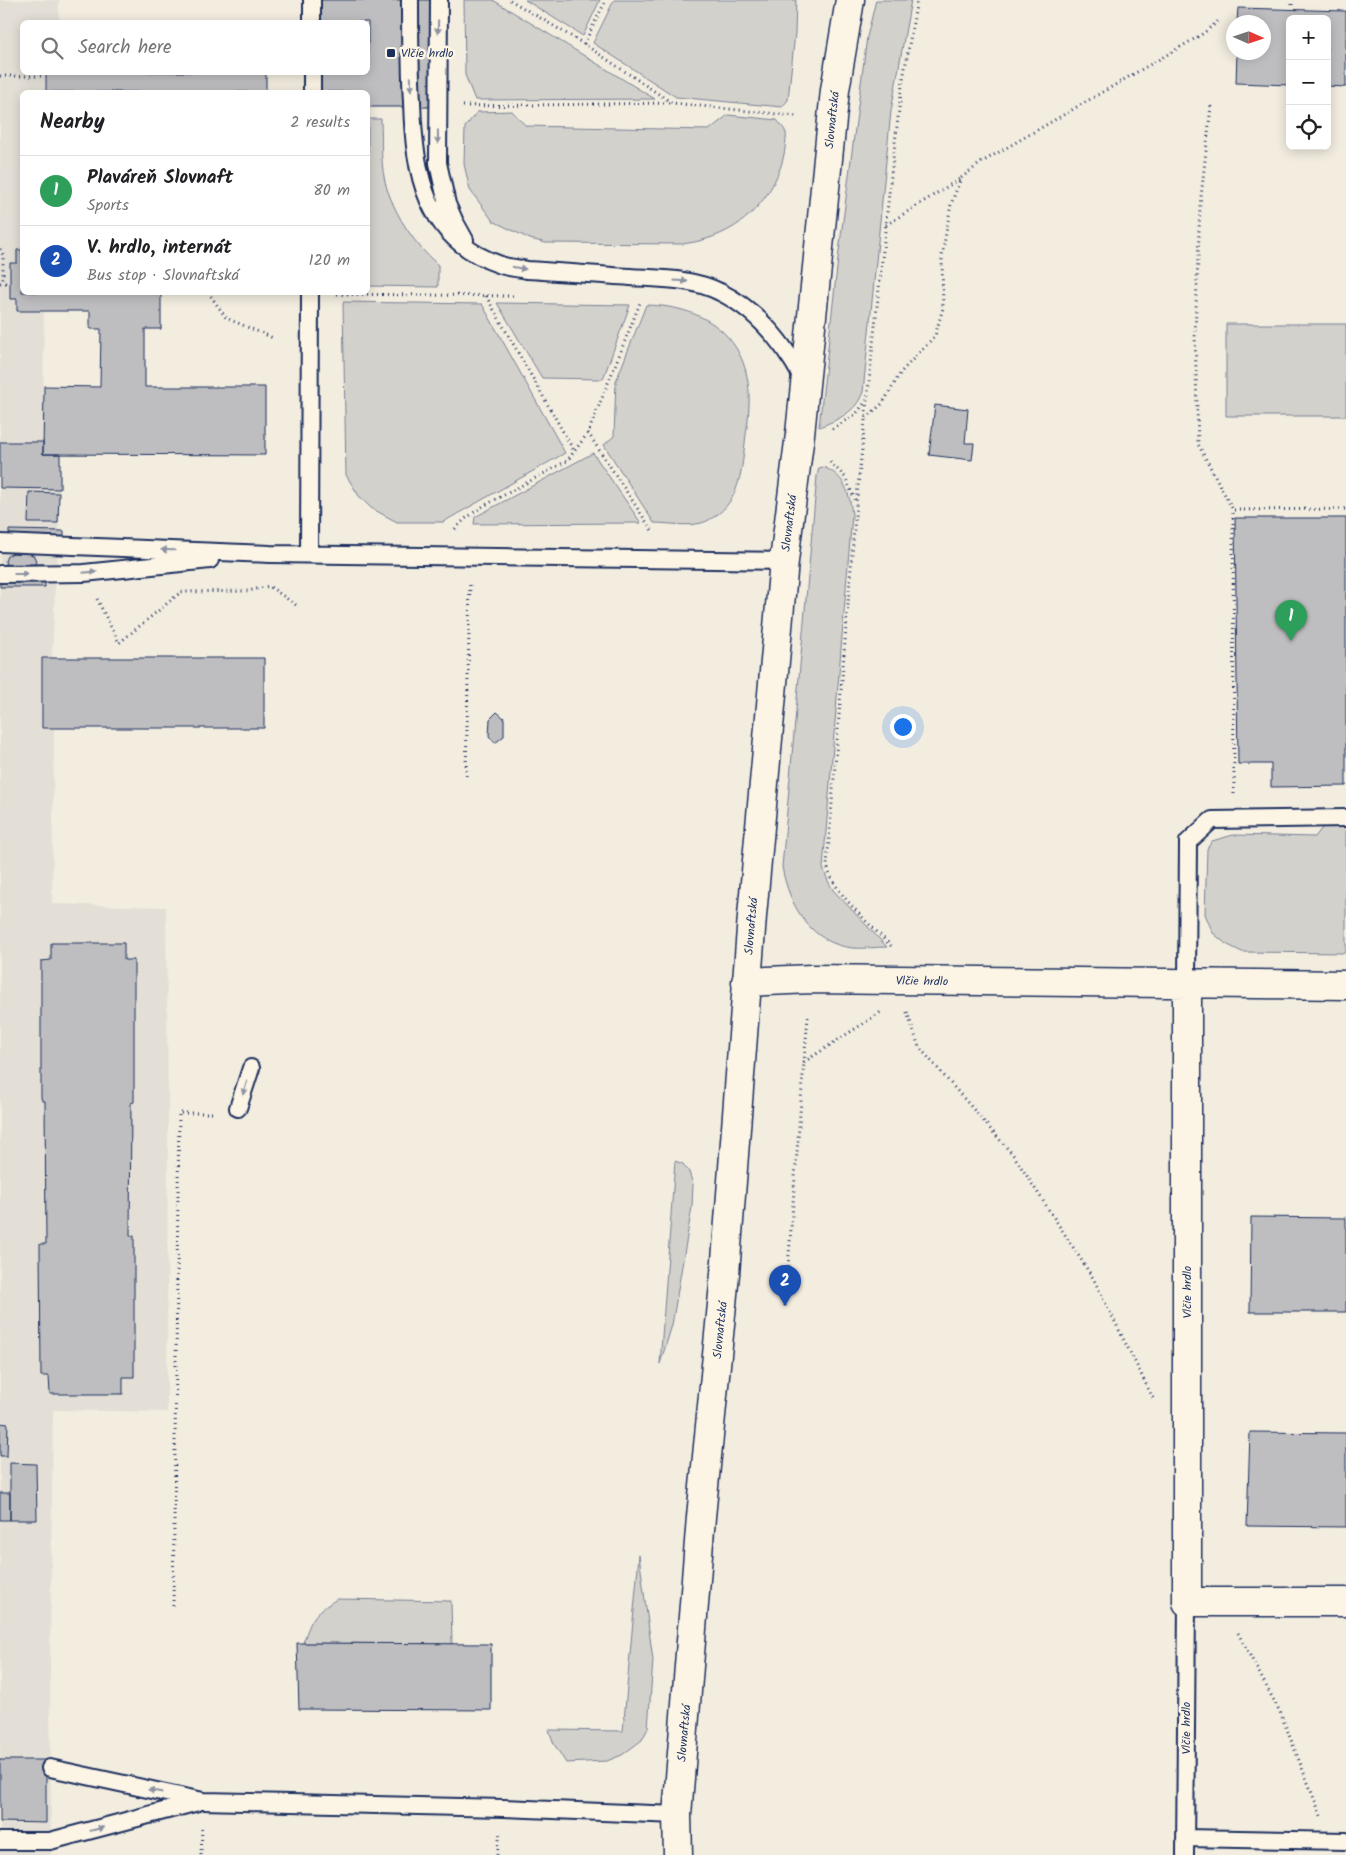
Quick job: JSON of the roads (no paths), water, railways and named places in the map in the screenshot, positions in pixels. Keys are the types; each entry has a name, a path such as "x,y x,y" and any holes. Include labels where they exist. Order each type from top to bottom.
{"main road":[{"name":"Slovnaftská","path":"678,1855 677,1815 701,1517 726,1274 746,982 784,561 835,90 850,0"},
{"name":"Vlčie hrdlo","path":"746,982 811,979 1346,985"},
{"name":"Vlčie hrdlo","path":"1187,983 1187,1602"},
{"path":"1187,1602 1346,1602"}],"lane":[{"path":"312,0 312,20"},
{"path":"410,0 410,52 416,160 422,186 440,224 473,253 502,265 527,270 690,282 720,291 741,305 774,334 790,354 804,381"},
{"path":"439,0 438,163 447,204 473,253"},
{"path":"312,75 312,90"},
{"path":"309,554 310,295"},
{"path":"0,543 270,554 784,561"},
{"path":"0,574 84,573 270,554"},
{"path":"1187,983 1188,842 1212,820 1346,818"},
{"path":"238,1108 251,1068"},
{"name":"Vlčie hrdlo","path":"1185,1855 1187,1602"},
{"path":"50,1768 203,1801 503,1808 677,1815"},
{"path":"0,1841 50,1841 203,1801"},
{"path":"1186,1838 1338,1841"}],"place":[{"name":"Vlčie hrdlo","path":"391,53"},
{"name":"Plaváreň Slovnaft","path":"1291,641"},
{"name":"V. hrdlo, internát","path":"785,1306"}]}
